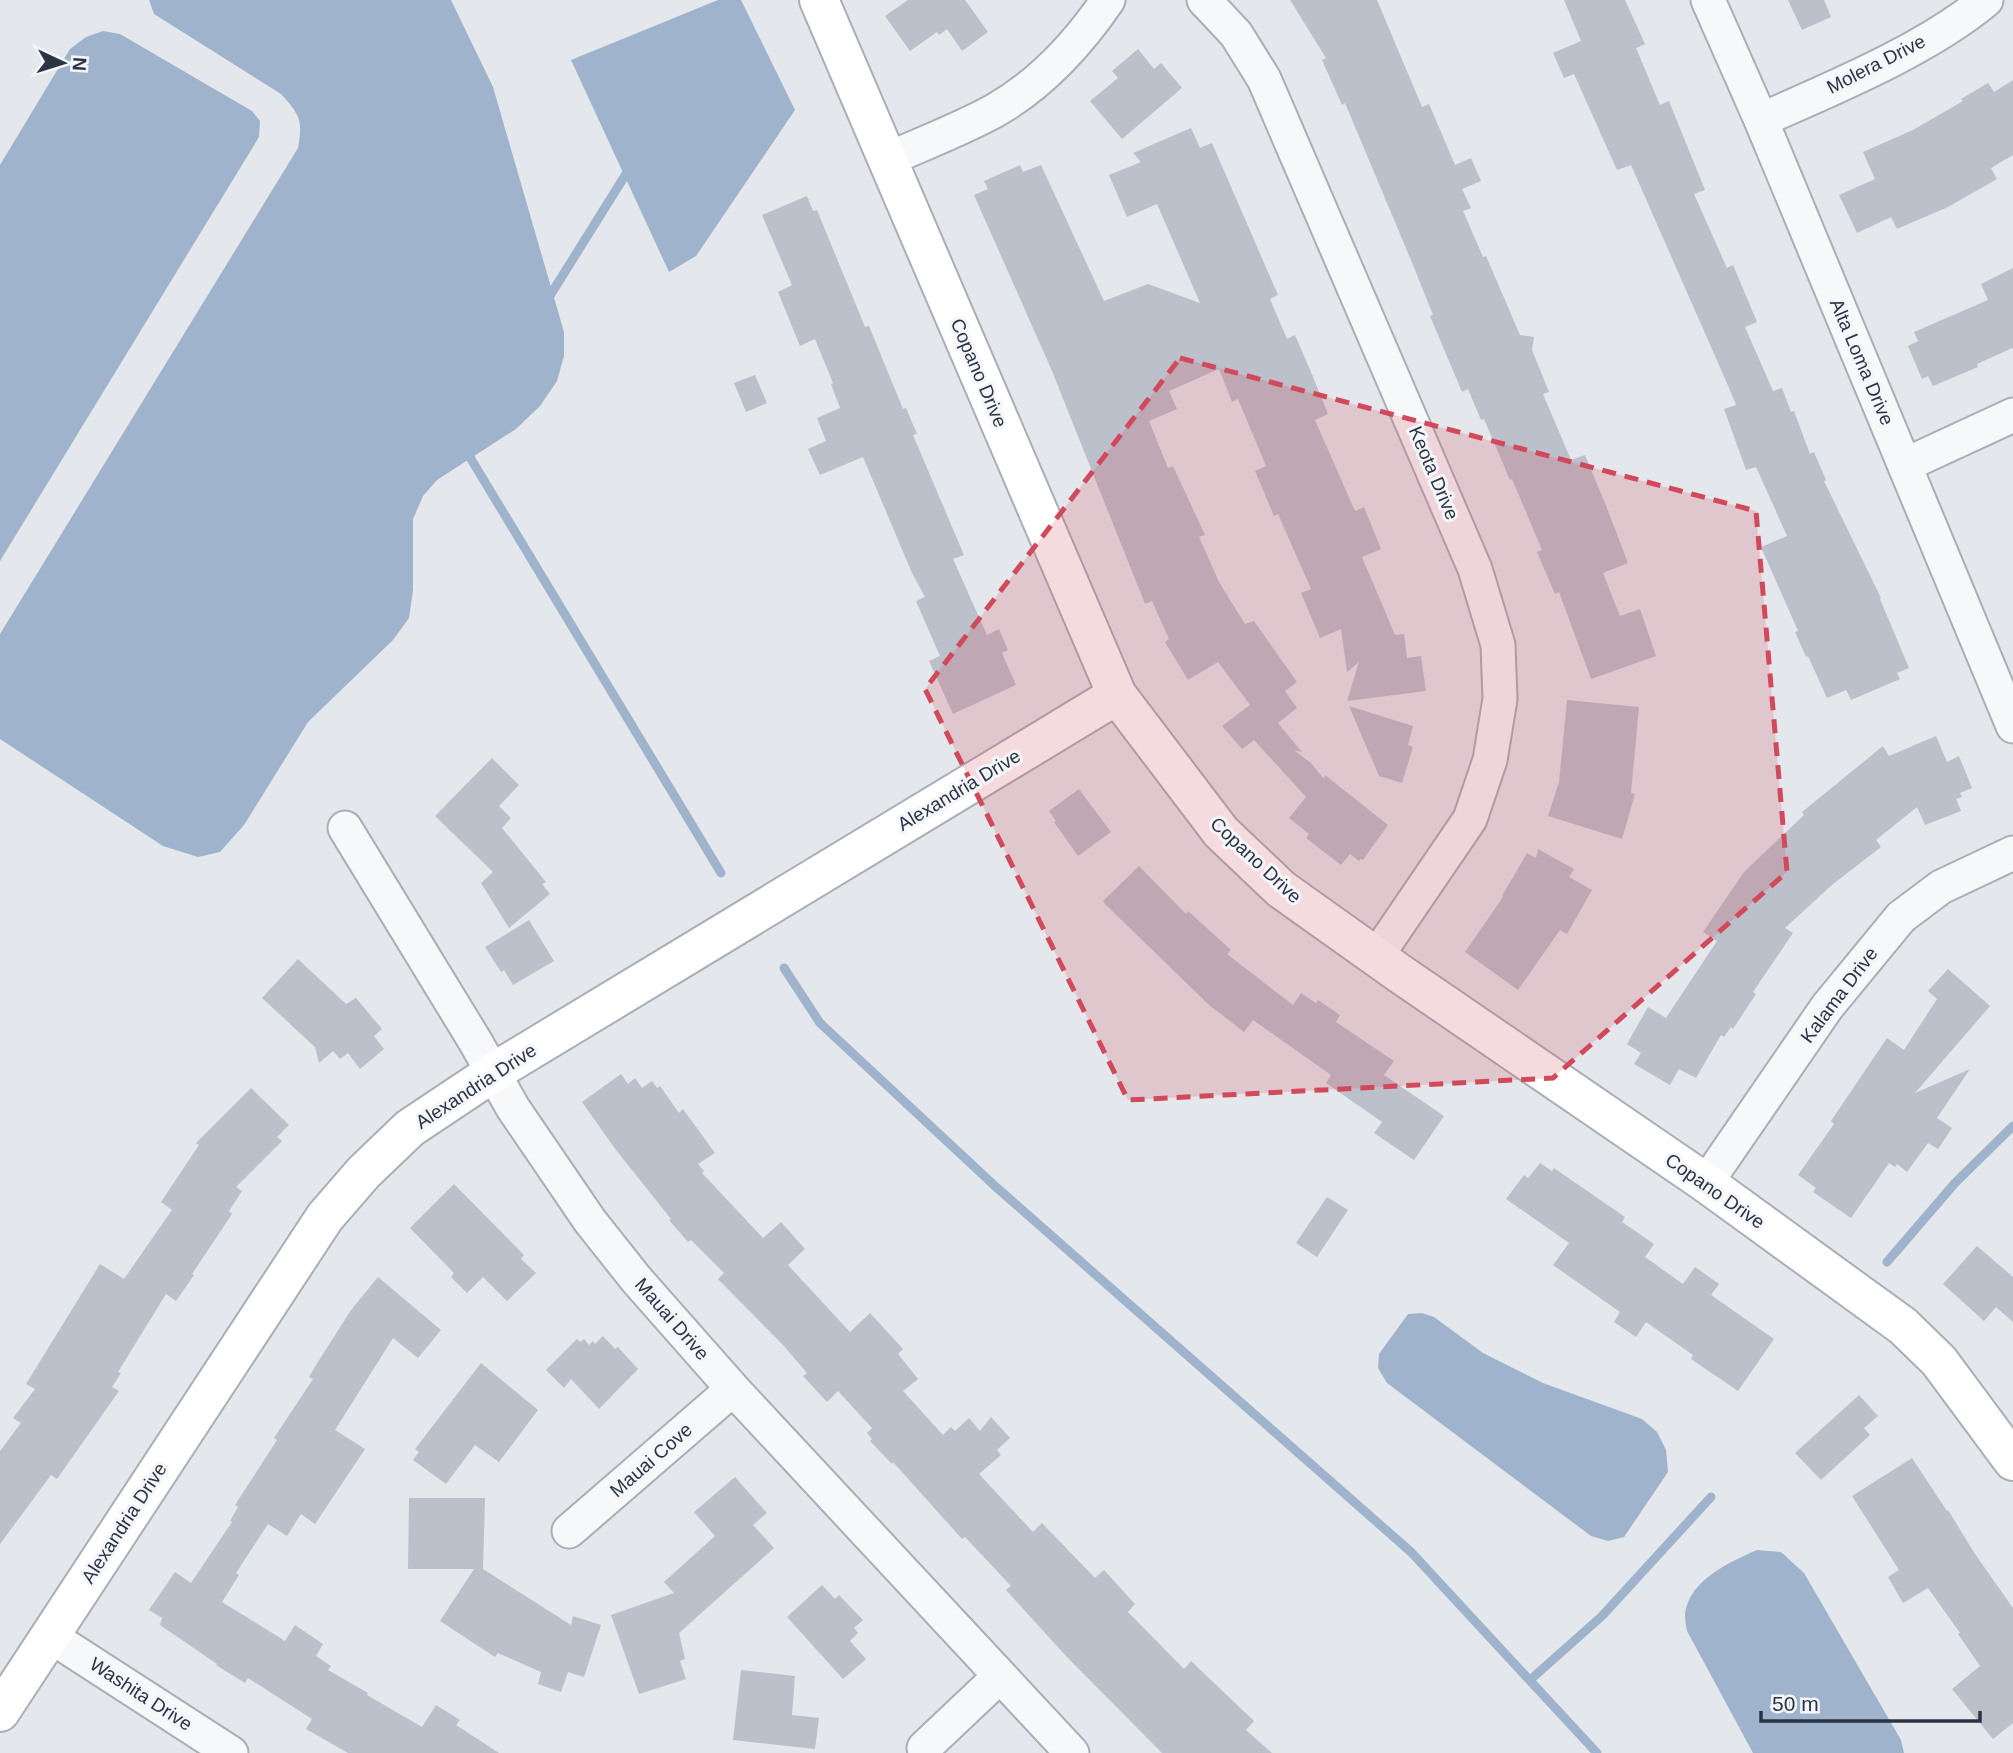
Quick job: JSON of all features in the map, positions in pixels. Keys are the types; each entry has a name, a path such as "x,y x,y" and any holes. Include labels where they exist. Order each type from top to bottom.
{"street":[{"name":"Copano Drive","path":"819,0 1117,695 1220,832 1281,889 1706,1183 1903,1326 1939,1361 2011,1452"},
{"path":"886,160 995,110 1049,71 1091,25 1108,0"},
{"name":"Keota Drive","path":"1204,0 1236,34 1264,79 1475,569 1498,645 1500,699 1490,760 1470,820 1376,957"},
{"name":"Alta Loma Drive","path":"1708,0 1761,120 2013,726"},
{"name":"Molera Drive","path":"1761,120 1890,61 1986,0"},
{"path":"1905,465 2013,415"},
{"name":"Alexandria Drive","path":"0,1712 325,1217 363,1172 410,1128 494,1072 1117,695"},
{"name":"Mauai Drive","path":"345,828 494,1072 513,1108 590,1221 636,1279 733,1389 1072,1753"},
{"name":"Kalama Drive","path":"1706,1183 1827,1007 1901,917 1941,887 2013,853"},
{"name":"Mauai Cove","path":"569,1531 733,1389"},
{"name":"Washita Drive","path":"50,1636 231,1753"},
{"path":"924,1748 999,1677"}],"highlighted area":[{"path":"1180,358 1756,511 1787,872 1553,1078 1128,1100 925,689"}],"water":[{"path":"149,0 451,0 493,87 564,332 564,356 557,381 540,406 516,429 437,480 423,496 413,519 413,590 409,618 393,640 308,722 244,825 220,852 198,857 163,846 0,739 0,634 298,148 300,124 292,107 281,94 154,14"},
{"path":"718,0 741,0 795,110 696,256 669,272 571,60"},
{"path":"103,31 120,34 252,111 260,121 259,137 0,561 0,165 70,49 86,37"},
{"path":"1422,1313 1434,1317 1483,1353 1543,1383 1642,1419 1657,1432 1666,1450 1668,1472 1624,1537 1608,1541 1591,1536 1387,1383 1378,1368 1379,1354 1408,1314"},
{"path":"1757,1550 1781,1552 1804,1573 1901,1740 1904,1753 1753,1753 1687,1631 1685,1614 1688,1602 1702,1582 1735,1560"}],"building":[{"path":"908,0 965,0 988,32 962,51 947,29 939,35 937,32 910,51 885,16"},
{"path":"1290,0 1377,0 1422,107 1429,104 1455,165 1471,158 1481,181 1462,189 1471,208 1463,211 1483,257 1486,256 1520,335 1534,337 1532,350 1549,392 1543,394 1571,460 1585,455 1607,508 1628,563 1603,573 1620,616 1640,609 1656,656 1591,679 1559,592 1555,594 1537,552 1542,550 1512,479 1510,480 1468,389 1462,392 1430,316 1433,315 1413,265 1345,103 1342,105 1322,60 1326,58"},
{"path":"1564,0 1625,0 1645,44 1636,48 1660,105 1669,101 1705,190 1694,194 1727,268 1733,265 1757,322 1745,327 1773,391 1782,388 1791,412 1794,411 1810,454 1814,452 1826,480 1824,481 1881,598 1909,668 1897,673 1900,679 1851,700 1846,690 1827,698 1808,656 1806,657 1795,632 1798,631 1761,547 1787,536 1756,467 1746,470 1724,409 1736,405 1726,381 1631,165 1617,170 1574,74 1564,78 1553,53 1581,41"},
{"path":"1788,0 1824,0 1831,17 1802,30"},
{"path":"1138,49 1154,69 1161,63 1182,88 1122,139 1090,101 1118,78 1112,71"},
{"path":"2013,80 2013,155 1991,168 1997,179 1948,207 1897,229 1891,217 1857,233 1839,195 1875,179 1863,152 1913,130 1988,83 1994,92"},
{"path":"1191,128 1200,148 1212,143 1278,295 1270,299 1287,339 1295,335 1328,414 1315,420 1355,511 1364,507 1381,549 1362,557 1395,635 1404,634 1407,658 1421,656 1426,691 1347,701 1359,662 1347,672 1341,629 1320,638 1301,593 1311,589 1278,514 1274,516 1255,471 1266,466 1238,399 1232,402 1219,369 1169,391 1177,409 1149,421 1168,468 1173,466 1205,535 1199,537 1219,582 1245,624 1254,621 1297,682 1285,691 1297,708 1278,723 1302,752 1294,750 1312,764 1324,779 1325,775 1388,825 1363,860 1359,861 1350,854 1341,865 1306,838 1309,834 1289,818 1306,797 1254,740 1242,749 1222,726 1250,705 1218,662 1188,680 1165,642 1169,639 1152,601 1145,604 1052,371 974,195 988,189 984,181 1020,165 1023,172 1041,165 1104,301 1148,284 1200,303 1157,204 1127,217 1109,175 1141,162 1133,153"},
{"path":"807,196 813,211 817,210 865,327 869,326 903,409 906,408 917,434 913,435 964,555 953,559 987,635 999,629 1008,650 1002,653 1016,685 953,714 929,661 940,656 916,601 925,597 912,573 863,457 820,475 808,449 826,441 817,418 840,408 815,339 800,346 778,292 792,285 762,215"},
{"path":"2013,268 2013,350 2012,348 1977,364 1978,367 1933,386 1928,376 1922,379 1908,346 1918,341 1914,332 1988,300 1981,284"},
{"path":"755,375 767,403 746,412 734,383"},
{"path":"1567,700 1639,707 1631,793 1635,794 1622,839 1548,816 1559,782"},
{"path":"1349,706 1413,726 1408,745 1413,747 1402,783 1379,776"},
{"path":"1936,736 1947,762 1959,756 1972,788 1960,793 1962,797 1956,799 1961,811 1925,825 1917,807 1876,840 1881,847 1833,884 1785,928 1793,933 1753,992 1756,994 1733,1029 1731,1027 1724,1037 1721,1035 1696,1078 1679,1069 1670,1085 1634,1064 1641,1053 1627,1044 1648,1007 1666,1018 1717,941 1703,932 1744,872 1804,815 1802,812 1883,746 1889,756"},
{"path":"492,758 519,785 499,806 511,818 502,828 546,882 542,884 550,894 509,928 481,883 493,872 435,816"},
{"path":"1079,789 1111,832 1078,856 1049,811"},
{"path":"1538,849 1574,869 1569,877 1592,890 1567,934 1560,930 1518,990 1465,952 1503,897 1527,853 1536,858"},
{"path":"1139,866 1186,914 1188,911 1231,950 1227,954 1293,1005 1301,993 1316,1003 1318,1000 1340,1015 1336,1022 1394,1061 1384,1075 1444,1116 1414,1160 1374,1133 1382,1122 1326,1083 1331,1075 1253,1020 1244,1032 1209,1005 1105,904 1103,901"},
{"path":"529,920 554,961 513,985 485,947"},
{"path":"298,959 346,1004 356,998 382,1029 374,1036 384,1049 360,1069 348,1053 340,1059 333,1051 319,1063 315,1047 262,998"},
{"path":"1948,969 1990,1006 1915,1093 1970,1069 1937,1118 1952,1128 1938,1149 1928,1143 1907,1172 1897,1164 1895,1167 1889,1163 1851,1218 1813,1192 1816,1188 1798,1175 1834,1124 1831,1121 1887,1038 1904,1050 1937,999 1928,991"},
{"path":"621,1074 628,1084 635,1078 642,1088 652,1081 657,1088 660,1086 679,1113 683,1109 715,1153 698,1164 704,1171 702,1173 763,1238 781,1222 805,1249 788,1265 850,1332 870,1313 903,1349 898,1354 918,1379 903,1391 943,1435 951,1427 955,1431 969,1418 980,1431 991,1417 1010,1438 997,1450 1001,1455 979,1474 1033,1532 1042,1523 1095,1578 1104,1570 1135,1604 1128,1612 1184,1669 1191,1661 1254,1721 1246,1730 1272,1753 1162,1753 1065,1655 1006,1590 1011,1586 965,1537 962,1539 893,1462 892,1464 870,1441 872,1439 867,1433 872,1428 838,1391 827,1402 803,1376 807,1373 783,1345 718,1279 724,1273 691,1240 688,1242 669,1220 671,1219 582,1102"},
{"path":"251,1088 289,1125 277,1137 282,1141 236,1187 242,1191 229,1211 232,1214 192,1274 194,1275 176,1301 166,1294 118,1372 121,1373 112,1387 119,1391 57,1479 51,1475 0,1544 0,1451 21,1423 13,1418 35,1389 26,1384 100,1264 124,1279 172,1210 161,1202 199,1145 196,1143"},
{"path":"1540,1163 1552,1171 1554,1168 1625,1217 1622,1222 1654,1244 1645,1257 1683,1284 1695,1267 1719,1284 1711,1295 1774,1339 1738,1391 1691,1359 1693,1355 1646,1322 1636,1337 1614,1322 1620,1312 1553,1265 1569,1243 1506,1199 1524,1175 1528,1178"},
{"path":"454,1184 524,1255 521,1259 536,1273 507,1301 483,1277 467,1293 451,1277 454,1273 410,1228"},
{"path":"1327,1197 1348,1210 1317,1257 1296,1243"},
{"path":"1977,1246 2013,1277 2013,1322 1996,1307 1984,1321 1943,1284"},
{"path":"378,1277 441,1330 418,1358 393,1338 335,1430 365,1449 315,1524 301,1514 287,1536 268,1524 236,1573 239,1575 222,1602 285,1641 295,1625 323,1644 316,1656 331,1666 328,1670 368,1693 367,1695 422,1727 436,1705 460,1720 456,1725 499,1753 348,1753 306,1729 312,1719 248,1678 245,1683 216,1665 160,1625 162,1618 149,1610 175,1572 191,1583 232,1522 230,1521 238,1507 235,1505 277,1440 274,1438 313,1379 309,1377 316,1365 351,1310"},
{"path":"603,1336 615,1349 618,1347 638,1369 599,1409 571,1379 564,1388 546,1370 577,1339 580,1342 584,1339 589,1345 593,1341 595,1344"},
{"path":"481,1363 538,1410 499,1462 475,1445 446,1484 413,1460 419,1452 415,1449"},
{"path":"1859,1395 1878,1416 1864,1428 1870,1435 1821,1480 1795,1453"},
{"path":"1912,1458 2013,1608 2013,1723 1993,1739 1952,1689 1980,1666 1928,1588 1903,1603 1888,1577 1899,1570 1852,1496"},
{"path":"735,1477 767,1513 753,1525 774,1548 679,1633 685,1659 680,1661 686,1679 639,1694 611,1615 674,1593 664,1582 715,1536 694,1512"},
{"path":"409,1498 485,1498 483,1569 571,1625 573,1616 601,1625 584,1677 568,1672 561,1692 538,1684 541,1672 498,1653 495,1657 440,1621 474,1569 408,1569"},
{"path":"822,1585 835,1599 839,1595 863,1620 854,1628 858,1633 850,1641 866,1659 843,1679 787,1617"},
{"path":"741,1670 795,1676 792,1715 819,1718 815,1749 733,1740"}],"waterway":[{"path":"546,302 631,166"},
{"path":"468,448 471,459 721,873"},
{"path":"784,968 820,1023 996,1187 1411,1552 1597,1753"},
{"path":"1887,1262 1955,1183 2013,1126"},
{"path":"1530,1680 1602,1616 1711,1497"}]}
